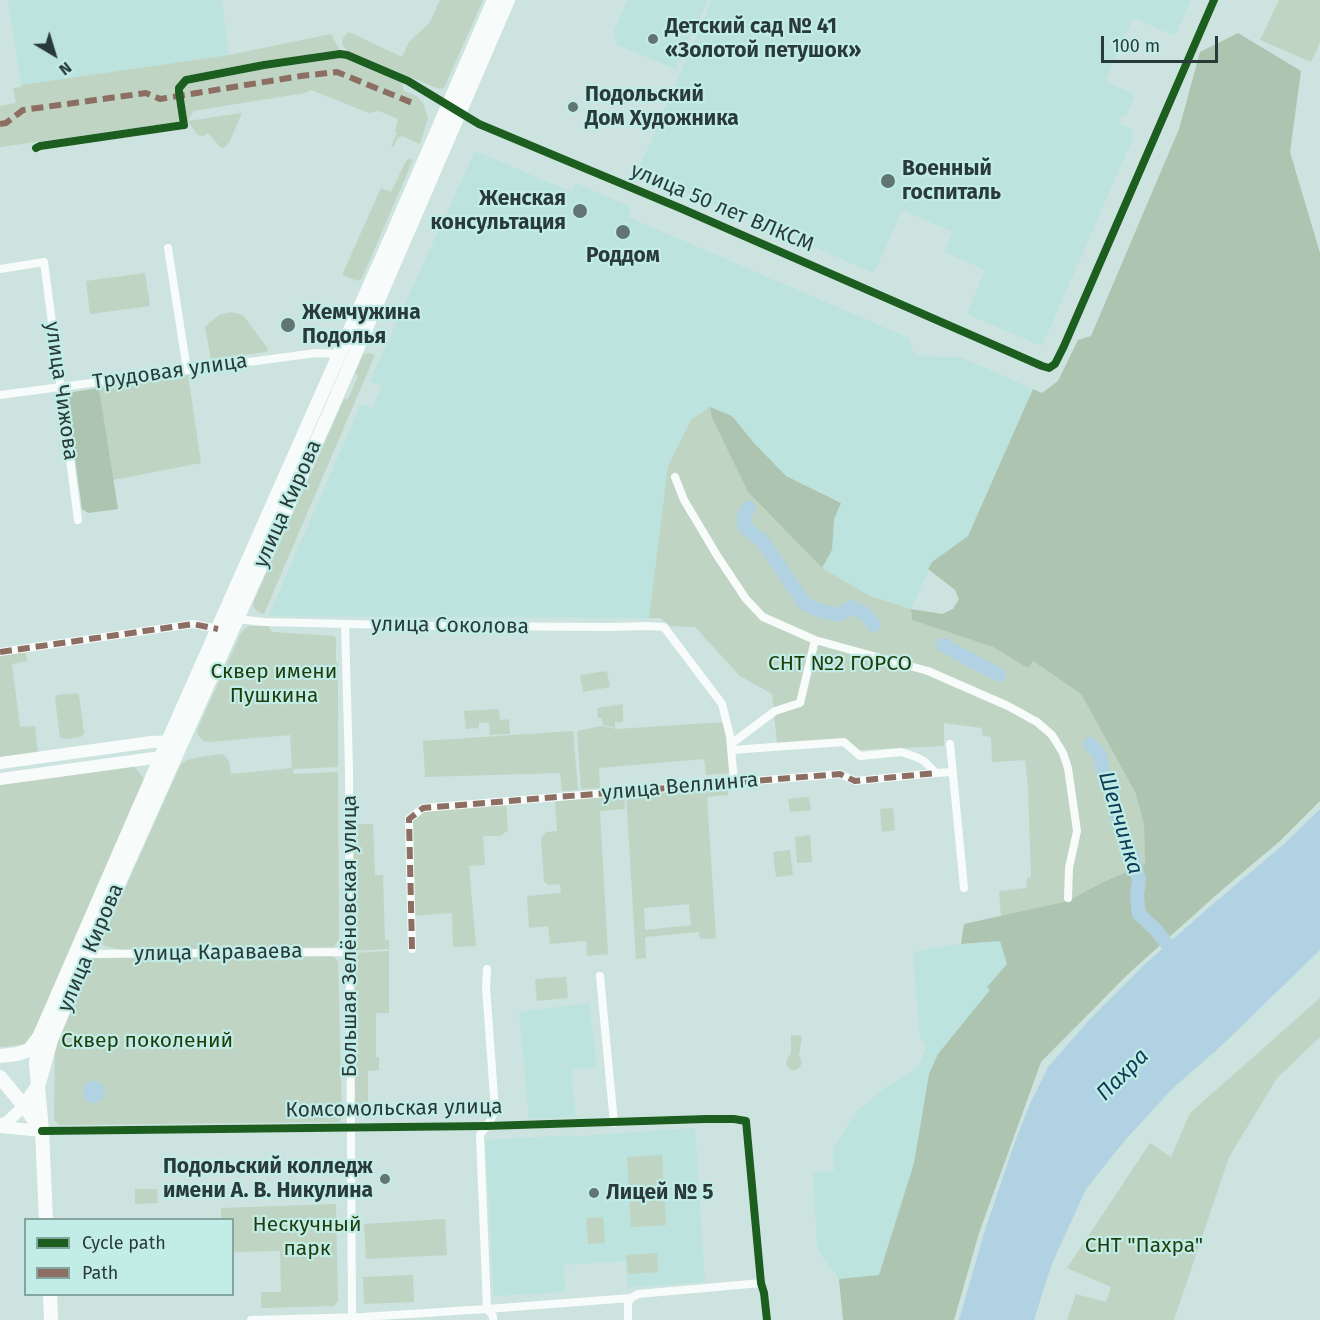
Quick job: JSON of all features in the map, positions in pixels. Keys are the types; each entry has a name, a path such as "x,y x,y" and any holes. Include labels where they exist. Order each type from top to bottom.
{"main road":[{"name":"улица Кирова","path":"454,109 494,0"},
{"name":"улица Кирова","path":"39,1083 51,1040 226,622 355,337 454,109 508,0"},
{"name":"улица Кирова","path":"301,458 340,354 355,337"},
{"name":"улица Кирова","path":"39,1083 36,1063 40,1035 161,758 175,746 226,622"},
{"path":"0,763 139,743 175,746"},
{"path":"0,779 161,758"},
{"path":"0,1056 29,1050 40,1035"},
{"path":"0,1077 42,1131"},
{"path":"0,1126 24,1106 39,1083"},
{"path":"39,1083 46,1218"},
{"path":"0,1126 42,1131"},
{"path":"50,1296 51,1320"}],"street":[{"name":"улица 50 лет ВЛКСМ","path":"36,148 184,125 178,92 186,80 328,54 340,54 408,81 479,124 507,137 674,206 1049,368 1055,364 1064,346 1214,0"},
{"path":"168,248 187,370"},
{"name":"улица Чижова","path":"0,269 44,262 78,520"},
{"name":"Трудовая улица","path":"0,395 316,353 340,354"},
{"path":"675,477 684,500 718,557 746,599 764,617 815,640 928,671 1008,706 1037,722 1052,735 1063,753 1068,768 1077,831 1069,868 1068,898"},
{"name":"улица Соколова","path":"0,652 193,624 226,622 499,627 664,627 722,704 731,747"},
{"name":"Большая Зелёновская улица","path":"345,624 349,768 352,1319"},
{"path":"731,747 775,711 800,703 815,640"},
{"path":"731,747 844,742 860,756 901,752 916,757 924,761 936,773"},
{"path":"950,744 964,888"},
{"path":"731,747 734,783"},
{"name":"улица Веллинга","path":"412,949 409,819 423,807 840,774 855,781 952,772"},
{"name":"улица Караваева","path":"87,954 350,952"},
{"path":"487,969 495,1110 480,1135 487,1309 493,1316 493,1320"},
{"path":"600,976 614,1123"},
{"name":"Комсомольская улица","path":"42,1131 487,1126 706,1119 746,1121 760,1283"},
{"path":"250,1320 352,1319 631,1298 638,1294 760,1283 764,1293 767,1320"},
{"path":"628,1320 628,1303 631,1298"}],"shaded area":[{"path":"8,0 222,0 229,55 21,85"},
{"name":"Детский сад № 41 «Золотой петушок»","path":"628,0 708,0 676,69 617,45 613,32"},
{"name":"Военный госпиталь","path":"712,0 1191,0 1175,36 1133,18 1105,81 1135,95 1126,116 1122,115 1118,123 1133,130 1130,136 1133,138 1042,346 967,314 985,270 944,252 953,232 902,210 874,273 638,171"},
{"path":"475,151 571,192 576,183 631,207 628,217 909,338 914,353 922,357 924,354 932,357 960,357 1033,389 968,536 932,562 911,609 870,596 822,568 832,550 834,519 841,502 786,476 732,416 668,466 649,618 269,616 361,404 372,408 382,386 370,381"},
{"path":"1000,941 1007,964 988,987 990,990 929,1074 914,1163 879,1275 839,1279 817,1249 813,1173 834,1171 833,1149 856,1112 883,1089 917,1069 927,1045 920,1038 913,954 917,951 961,944"},
{"path":"589,1003 597,1066 571,1070 576,1117 529,1119 519,1012"},
{"name":"Лицей № 5","path":"695,1128 705,1282 627,1287 626,1261 564,1265 565,1292 494,1296 485,1140"}],"green space":[{"path":"440,0 483,0 444,88 439,89 348,51 342,45 343,38 349,32 402,57 409,42 430,22"},
{"path":"1279,0 1320,0 1320,43 1311,62 1260,40"},
{"path":"1238,33 1301,71 1290,152 1320,253 1320,801 1280,841 1128,974 1041,1062 979,1233 954,1320 843,1320 839,1279 879,1275 914,1163 929,1074 938,1054 990,990 987,987 1007,964 1000,941 961,944 964,924 1068,901 1101,883 1145,864 1144,824 1135,792 1081,694 1033,661 1028,668 993,647 912,620 911,609 942,614 953,609 959,599 955,590 928,569 932,562 968,536 1033,389 1042,393 1058,381 1078,340 1091,336 1179,129 1200,52"},
{"path":"331,34 345,59 402,83 403,90 418,97 423,103 428,118 420,144 402,136 391,147 397,133 395,132 398,119 379,111 369,113 311,90 305,93 193,111 188,121 242,113 229,143 222,149 208,133 203,136 198,135 187,121 0,147 0,106 16,103 13,88 21,87 21,85 229,55"},
{"path":"410,158 413,160 362,278 358,281 342,275 381,188 391,192 406,161"},
{"path":"145,273 150,306 90,314 86,281"},
{"path":"231,312 243,315 268,349 267,352 211,359 205,327 219,315"},
{"path":"368,353 375,355 264,614 258,612 253,603 344,399 348,399 358,376 355,374 363,355"},
{"path":"188,375 201,463 113,480 99,388"},
{"path":"99,388 118,509 88,513 82,509 66,393"},
{"name":"СНТ №2 ГОРСО","path":"710,407 712,418 748,492 822,568 870,596 911,609 912,620 993,647 1028,667 1033,661 1081,694 1135,792 1144,824 1145,864 1101,883 1068,901 1001,916 999,891 1026,888 1027,878 1031,877 1025,760 992,762 991,737 982,735 982,728 944,723 944,746 858,750 845,739 777,743 772,694 740,676 695,627 670,626 661,618 649,618 668,466 691,420"},
{"path":"710,407 732,416 786,476 841,503 834,519 832,550 822,568 748,492 712,418"},
{"name":"Сквер имени Пушкина","path":"248,626 268,626 272,632 335,636 336,639 338,767 293,769 293,774 338,772 339,940 334,947 124,950 104,946 101,942 181,764 194,758 220,754 229,761 231,774 292,768 290,735 209,742 203,741 198,735 197,730 241,633"},
{"path":"25,650 27,661 12,664 20,727 35,726 38,753 0,758 0,654"},
{"path":"607,671 610,687 583,692 580,675"},
{"path":"76,693 79,695 84,733 81,737 65,739 60,737 55,698 57,695"},
{"path":"623,704 623,722 615,722 615,728 603,725 602,718 598,718 597,708"},
{"path":"499,709 500,720 509,719 510,734 490,735 489,722 479,723 479,728 466,729 464,711"},
{"path":"725,722 731,773 706,775 704,759 599,768 600,788 581,789 577,731 601,726 617,729"},
{"path":"573,731 578,790 562,791 560,773 425,777 423,741"},
{"path":"133,765 144,779 29,1044 0,1047 0,783"},
{"path":"728,785 728,795 707,797 716,938 700,939 699,932 645,937 646,958 636,959 626,793","holes":["689,904 691,925 645,930 644,908"]},
{"path":"624,793 625,809 600,811 608,954 587,956 586,941 550,944 548,926 529,928 527,896 561,893 560,884 548,885 544,881 541,838 546,832 557,831 555,799"},
{"path":"809,797 811,810 790,812 788,799"},
{"path":"506,803 508,830 501,836 483,836 485,865 469,866 476,946 453,947 452,913 413,916 411,820 424,809"},
{"path":"893,808 895,830 882,832 880,809"},
{"path":"351,824 373,824 375,875 383,875 385,940 389,940 389,949 351,951"},
{"path":"810,835 812,862 797,863 795,837"},
{"path":"790,850 793,875 776,877 773,852"},
{"path":"389,951 389,1013 376,1013 376,1057 379,1057 379,1070 368,1071 368,1114 354,1114 352,953"},
{"name":"Сквер поколений","path":"333,955 338,962 342,1119 338,1122 59,1125 54,1120 55,1044 91,958"},
{"path":"566,977 568,998 537,1001 535,979"},
{"name":"СНТ \"Пахра\"","path":"1320,998 1320,1037 1277,1078 1229,1157 1174,1320 1067,1320 1076,1294 1106,1302 1111,1287 1067,1268 1150,1143 1171,1157 1190,1113"},
{"path":"791,1035 802,1036 799,1056 802,1062 796,1070 791,1070 786,1064 791,1054"},
{"path":"662,1155 666,1225 631,1227 627,1157"},
{"path":"135,1189 157,1189 158,1203 135,1204"},
{"name":"Нескучный парк","path":"336,1204 338,1301 334,1306 261,1308 261,1292 281,1292 280,1251 234,1252 234,1218 221,1218 221,1208"},
{"path":"603,1217 605,1243 588,1244 586,1218"},
{"path":"445,1219 447,1255 366,1259 364,1224"},
{"path":"657,1253 658,1272 628,1274 626,1255"},
{"path":"413,1275 414,1302 364,1304 363,1277"}],"water":[{"name":"Пахра","path":"1320,809 1320,950 1219,1048 1173,1088 1126,1139 1086,1189 1051,1266 1034,1320 959,1320 985,1230 1016,1139 1048,1067 1090,1019 1144,965 1283,845"},
{"path":"90,1081 98,1081 105,1088 105,1096 98,1103 90,1103 83,1096 83,1088"}],"waterway":[{"name":"Шепчинка","path":"749,508 744,515 744,525 761,539 805,604 839,615 851,607 865,614 874,625"},
{"name":"Шепчинка","path":"943,645 999,675"},
{"name":"Шепчинка","path":"1090,744 1100,755 1103,771 1111,783 1112,799 1119,825 1134,860 1139,880 1137,896 1139,914 1156,930 1178,958"}],"marked path":[{"path":"0,124 6,123 23,110 146,93 160,99 337,72 415,104"},
{"path":"0,652 193,624 218,629"},
{"path":"412,949 409,819 423,808 840,774 855,781 936,773"}],"cycle path":[{"path":"36,148 184,125 179,88 186,80 264,65 340,54 347,55 408,81 479,124 680,208 1049,368 1055,364 1064,346 1214,0"},
{"path":"42,1131 487,1126 706,1119 746,1121 761,1283 767,1320"}],"place":[{"name":"Детский сад № 41 «Золотой петушок»","path":"653,39"},
{"name":"Подольский Дом Художника","path":"573,107"},
{"name":"Военный госпиталь","path":"888,181"},
{"name":"Женская консультация","path":"580,211"},
{"name":"Роддом","path":"623,232"},
{"name":"Жемчужина Подолья","path":"288,325"},
{"name":"Подольский колледж имени А. В. Никулина","path":"385,1179"},
{"name":"Лицей № 5","path":"594,1193"}]}
